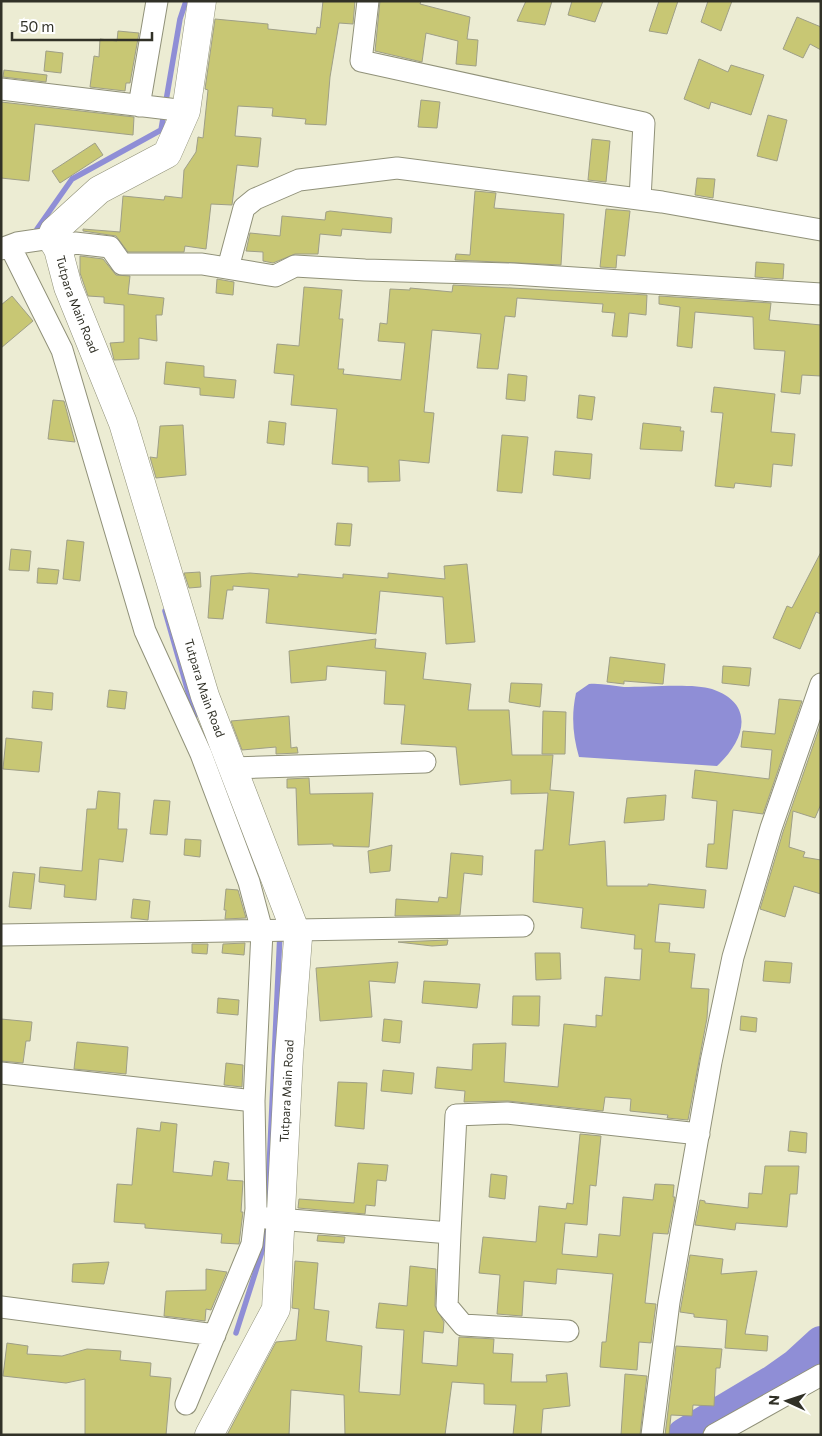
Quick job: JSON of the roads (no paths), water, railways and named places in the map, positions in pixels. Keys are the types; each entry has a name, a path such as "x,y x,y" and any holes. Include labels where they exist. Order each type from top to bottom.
{"street":[{"path":"143,106 157,1"},
{"path":"54,244 54,231 100,190 168,154 181,110 202,1"},
{"path":"368,1 361,61 644,123 640,199"},
{"path":"1,88 181,110"},
{"path":"228,268 244,208 254,199 299,180 397,168 640,199 821,230"},
{"path":"186,1404 252,1244 268,1218 254,1101 279,931 249,882 202,754 145,631 62,350 9,246 76,243 110,247 122,264 202,264 275,276 295,266 513,274 821,294"},
{"name":"Tutpara Main Road","path":"54,244 68,286 123,423 204,696 232,768 279,931 298,938 289,1056 268,1218 276,1309 209,1435"},
{"path":"652,1435 669,1302 733,957 771,828 821,684"},
{"path":"232,768 424,762"},
{"path":"1,935 524,926"},
{"path":"1,1073 254,1101"},
{"path":"568,1331 463,1325 446,1306 456,1115 507,1113 699,1134"},
{"path":"268,1218 450,1233"},
{"path":"1,1307 215,1335"},
{"path":"714,1435 821,1375"}],"water":[{"path":"589,684 624,687 694,686 712,689 726,696 735,704 740,713 742,723 739,734 727,756 717,766 579,757 573,726 574,701 576,693"}],"waterway":[{"path":"40,236 37,229 72,179 161,130 180,19 186,1"},
{"path":"165,611 195,716"},
{"path":"233,810 251,855"},
{"path":"267,1213 280,933"},
{"path":"236,1333 266,1239 267,1223"},
{"path":"684,1435 773,1382 797,1365 821,1343"}]}
